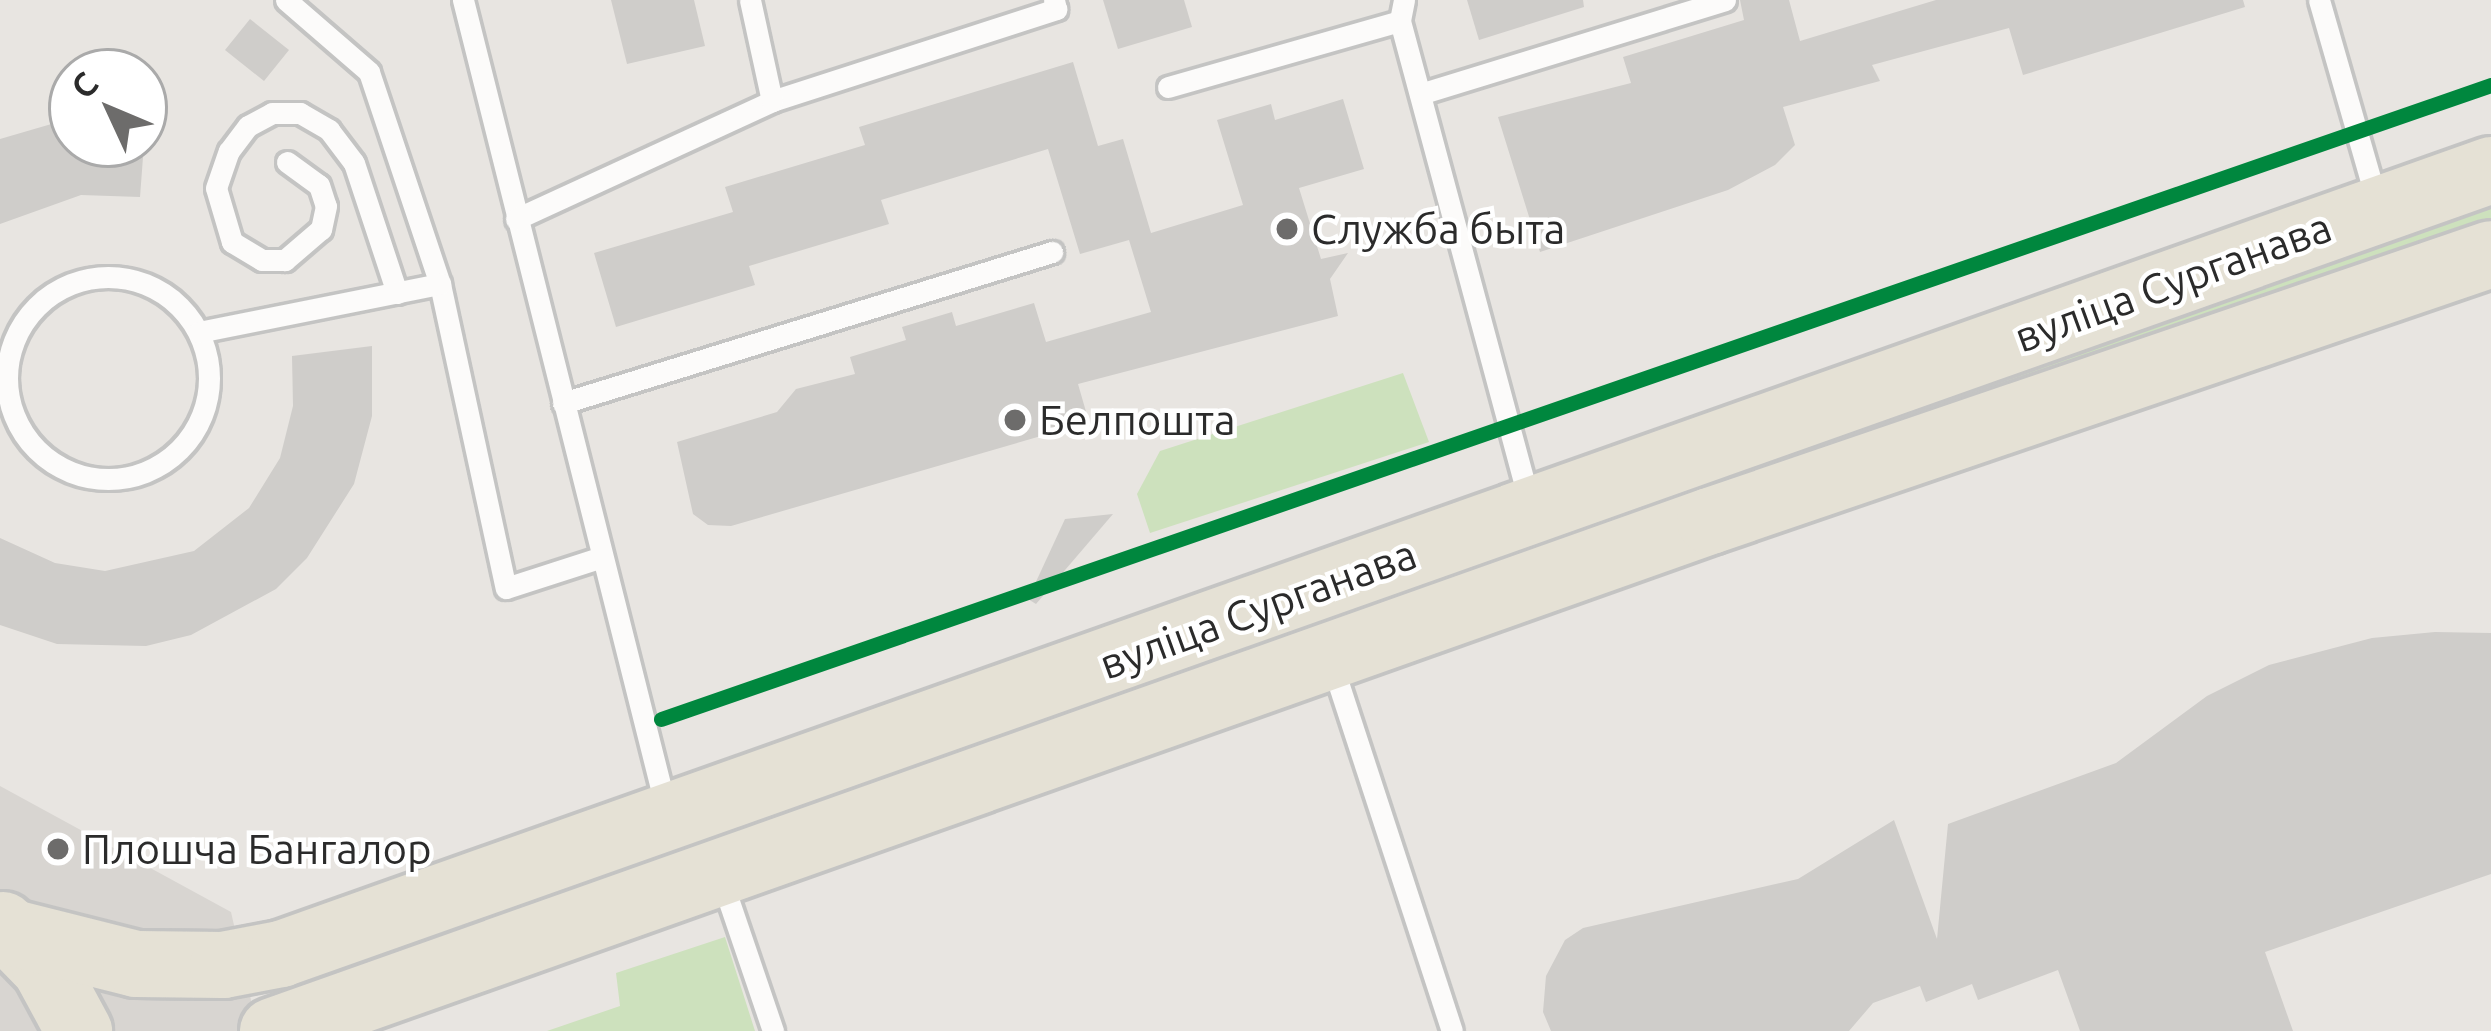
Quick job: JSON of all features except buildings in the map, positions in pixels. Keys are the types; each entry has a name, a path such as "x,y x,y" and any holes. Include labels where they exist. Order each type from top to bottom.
{"main road":[{"name":"вуліца Сурганава","path":"7,928 136,964 223,965 281,954 670,820 2491,170"},
{"name":"вуліца Сурганава","path":"273,1031 2491,254"},
{"path":"7,928 45,968 80,1031"}],"lane":[{"path":"286,0 369,72 440,284 506,588 602,557"},
{"path":"463,0 670,820"},
{"path":"750,0 772,101"},
{"path":"516,219 772,101 1056,9 1054,0"},
{"path":"1420,94 1725,0"},
{"path":"2319,0 2378,209"},
{"path":"1168,87 1402,10 1420,94 1532,510"},
{"path":"287,162 320,185 326,206 321,229 285,260 262,260 232,242 215,188 229,151 248,126 272,113 301,113 329,130 355,163 397,293"},
{"path":"562,403 1052,252"},
{"path":"122,278 167,297 199,332 207,400 170,458 140,474 81,475 42,455 21,430 7,374 16,336 59,289 122,278"},
{"path":"199,332 440,284"},
{"path":"1330,657 1452,1031"},
{"path":"719,874 773,1031"}],"green space":[{"path":"2491,206 2491,227 1303,638 1296,617"},
{"path":"1403,373 1429,442 1150,533 1137,494 1160,451"},
{"path":"1212,646 1219,664 308,989 302,968"},
{"path":"725,937 755,1031 547,1031 620,1006 616,973"}],"shaded area":[{"name":"Плошча Бангалор","path":"0,786 231,912 258,1031 0,1031"}],"cycle path":[{"path":"661,719 2491,85"}],"place":[{"name":"Служба быта","path":"1287,229"},
{"name":"Белпошта","path":"1015,420"},
{"name":"Плошча Бангалор","path":"58,849"}]}
